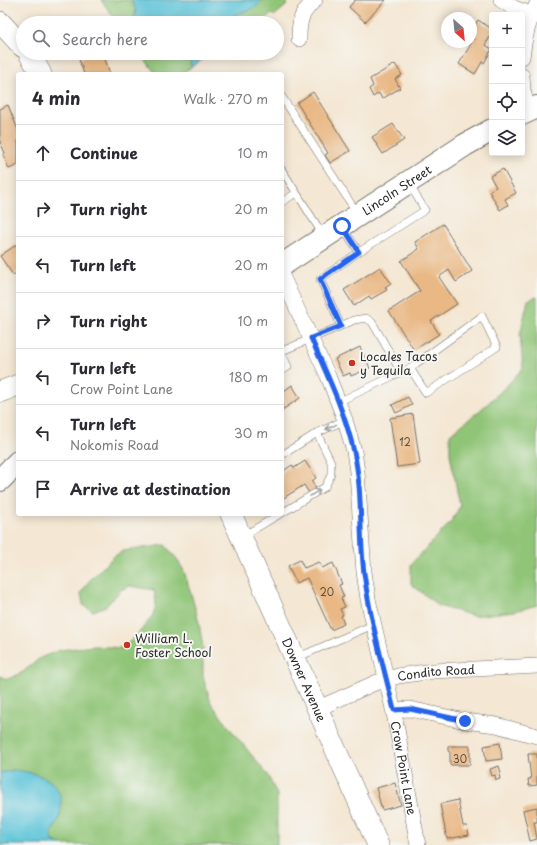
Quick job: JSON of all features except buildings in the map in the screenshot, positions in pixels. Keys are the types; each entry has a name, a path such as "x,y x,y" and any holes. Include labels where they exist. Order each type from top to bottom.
{"main road":[{"name":"Lincoln Street","path":"284,263 465,145 489,132"},
{"path":"0,480 16,464"}],"street":[{"path":"299,39 299,24 302,16 306,8 315,0"},
{"path":"501,0 514,8 534,9 524,40 523,48"},
{"path":"0,22 16,39"},
{"path":"33,60 40,72"},
{"path":"523,84 529,111"},
{"name":"Crow Point Lane","path":"284,280 311,338 338,402 345,420 356,461 364,572 373,625 394,710 418,845"},
{"path":"0,392 16,386"},
{"name":"Downer Avenue","path":"232,516 378,845"},
{"name":"Condito Road","path":"318,709 386,679 398,676 433,671 537,666"},
{"path":"394,710 410,709 465,721 496,725 537,736"}],"lane":[{"path":"284,101 341,226 359,252"},
{"path":"284,173 296,192 341,226"},
{"path":"341,326 320,279 425,210 408,183"},
{"path":"284,201 296,192"},
{"path":"338,402 410,368 482,316 497,347 426,393 410,368"},
{"path":"284,351 354,320 366,318 372,322 401,372"},
{"path":"284,357 288,367 284,370"},
{"path":"284,454 317,433 345,420"},
{"path":"284,511 325,487 331,476 331,462 317,433"},
{"path":"242,537 276,516"},
{"path":"296,658 373,625"}],"green space":[{"path":"101,0 287,0 286,6 274,16 272,14 269,16 113,16"},
{"path":"145,60 202,60 184,72 154,72"},
{"path":"537,297 537,605 515,611 474,616 439,606 411,584 411,564 451,522 460,506 450,454 450,434 488,403 523,368 520,335 528,300"},
{"path":"165,545 177,559 184,571 192,597 199,623 203,648 203,677 211,703 267,774 277,794 277,845 63,845 53,841 51,835 60,816 60,809 13,770 0,773 0,676 8,679 23,672 40,658 60,650 94,646 123,648 131,641 152,616 156,601 154,590 129,586 121,590 106,606 93,611 83,605 81,593 89,581 113,557 123,551"}],"water":[{"path":"131,0 262,0 257,6 235,14 234,16 135,16 136,10"},
{"path":"190,60 202,60 191,67"},
{"path":"13,770 23,771 42,777 50,781 56,787 60,794 61,803 59,818 51,835 53,841 63,845 0,845 0,773"}],"place":[{"name":"Locales Tacos y Tequila","path":"352,363"},
{"name":"William L. Foster School","path":"127,645"}],"route":[{"path":"342,226 359,252 320,279 341,326 311,338 328,376 350,433 354,451 360,506 364,572 368,599 381,658 394,710 402,708 410,709 465,721"}]}
